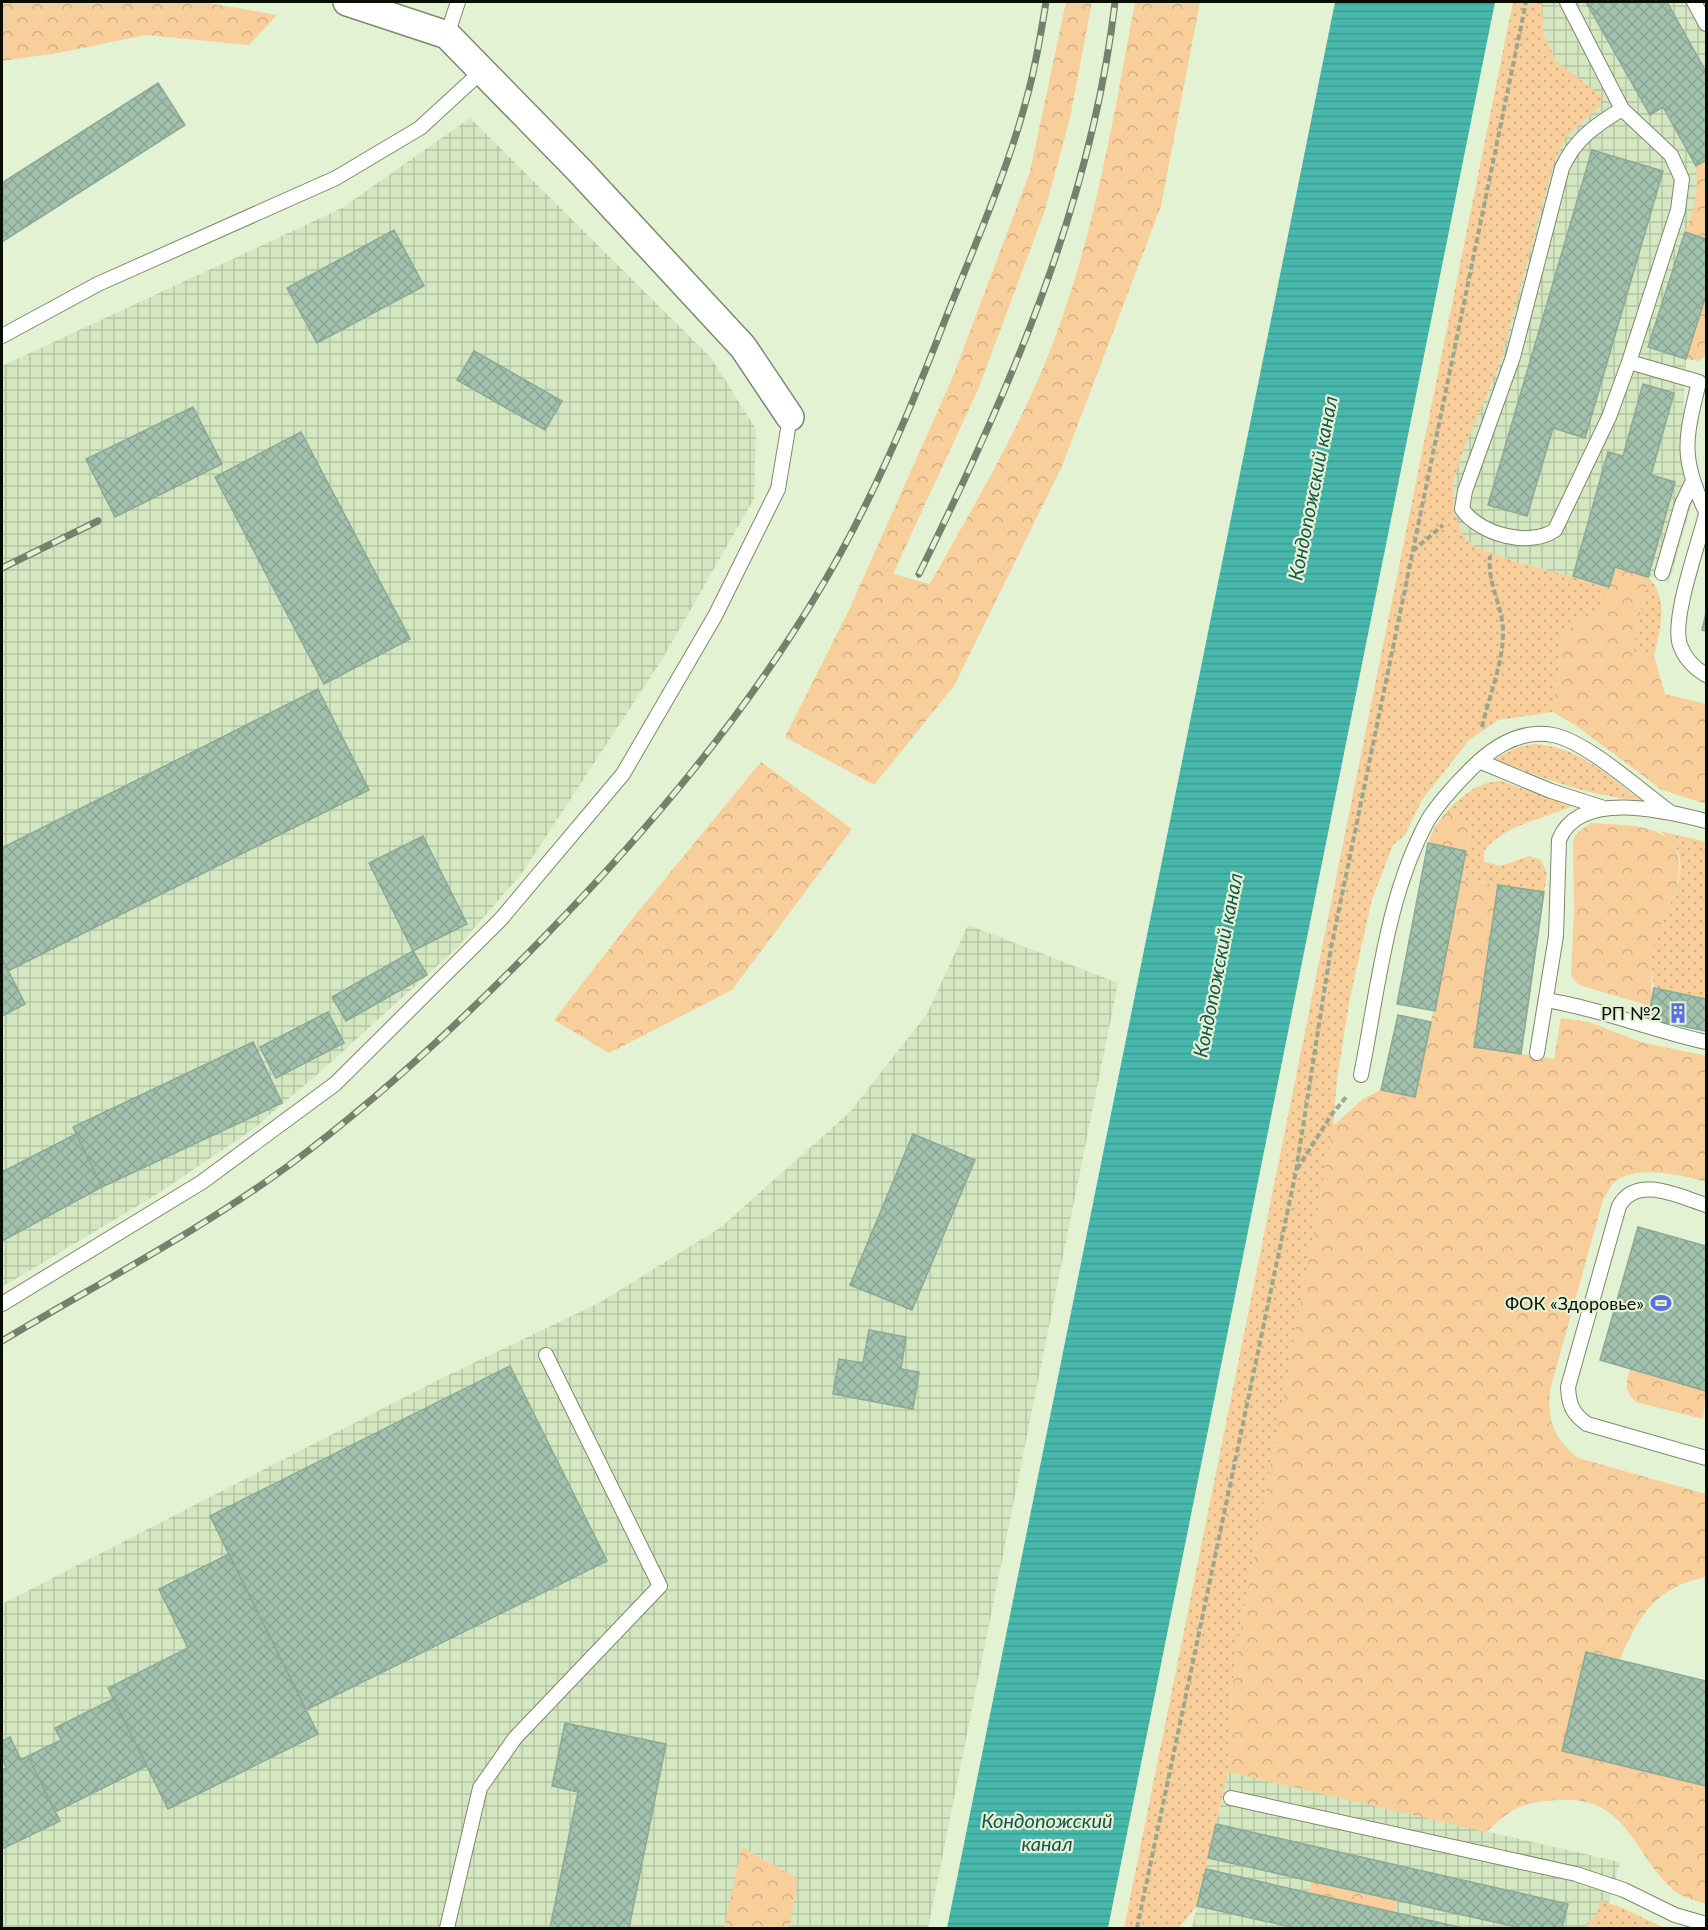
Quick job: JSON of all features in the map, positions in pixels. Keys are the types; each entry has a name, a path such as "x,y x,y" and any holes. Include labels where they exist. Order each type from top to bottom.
{"street":[{"path":"347,2 447,35 743,347 790,417"}],"lane":[{"path":"447,35 458,2"},
{"path":"1567,2 1622,109 1671,155 1682,178 1682,192 1629,362 1609,417 1555,530 1546,536 1532,538 1495,532 1469,519 1462,509 1470,471 1513,357 1562,168 1570,151 1580,139 1622,109"},
{"path":"1694,2 1707,24"},
{"path":"2,336 98,284 336,178 420,128 482,71"},
{"path":"1629,362 1703,379 1687,438 1687,457 1692,483 1707,513 1682,605 1679,631 1680,643 1686,657 1696,669 1707,675"},
{"path":"2,1304 202,1182 335,1084 501,919 623,774 716,616 778,489 790,417"},
{"path":"1662,573 1682,504 1692,483"},
{"path":"1361,1076 1390,925 1407,867 1429,819 1443,799 1479,761 1494,749 1522,735 1554,735 1584,749 1670,813"},
{"path":"1479,761 1551,791 1601,807 1670,813 1707,821"},
{"path":"1537,1053 1558,911 1559,840 1570,822 1601,807"},
{"path":"1546,1000 1587,1007 1641,1026 1707,1042"},
{"path":"1707,1205 1643,1189 1625,1196 1619,1206 1568,1387 1569,1403 1574,1415 1587,1424 1707,1458"},
{"path":"447,1929 480,1788 515,1738 660,1586 546,1355"},
{"path":"1231,1798 1576,1874 1624,1890 1675,1915 1707,1924"}],"path":[{"path":"1137,1929 1296,1171 1331,948 1526,2"},
{"path":"1413,551 1462,509"},
{"path":"1479,761 1480,733 1502,647 1503,630 1491,586 1489,568 1495,532"},
{"path":"1296,1171 1332,1114 1355,1087 1361,1076"}],"shaded area":[{"path":"1541,2 1706,2 1706,160 1696,166 1698,180 1695,208 1685,232 1706,239 1706,295 1686,359 1681,459 1693,499 1669,582 1615,567 1609,587 1520,563 1474,547 1462,534 1453,507 1453,483 1569,75 1556,61 1544,35"},
{"path":"470,118 711,358 756,429 754,499 661,661 522,873 457,948 252,1130 154,1196 2,1287 2,366 342,208"},
{"path":"968,925 1118,983 928,1928 2,1928 2,1604 442,1378 599,1303 720,1228 849,1113 927,1014"},
{"path":"1228,1772 1620,1862 1602,1928 1192,1928"}],"green space":[{"path":"2,2 202,2 277,15 249,45 146,35 58,53 2,61"},
{"path":"1066,2 1092,2 1070,118 1045,210 979,387 893,574 930,584 1001,457 1047,358 1073,285 1095,205 1135,2 1200,2 1161,206 1062,466 954,686 874,785 785,737 849,610 952,379 1030,172"},
{"path":"1513,2 1541,2 1544,35 1556,61 1601,96 1601,105 1567,136 1554,161 1500,363 1462,453 1453,483 1453,507 1462,534 1474,547 1520,563 1609,587 1600,609 1574,624 1562,637 1553,712 1498,720 1469,740 1422,800 1405,835 1393,845 1372,899 1350,998 1337,1079 1333,1127 1239,1638 1232,1690 1228,1772 1197,1906 1179,1928 1124,1928"},
{"path":"1706,160 1706,239 1685,232 1695,200 1696,166"},
{"path":"1706,295 1706,356 1698,361 1686,359"},
{"path":"1615,567 1648,577 1632,651 1654,656 1665,694 1706,704 1706,804 1662,790 1578,727 1553,712 1562,637 1574,624 1600,609"},
{"path":"1648,577 1659,595 1662,615 1654,656 1632,651"},
{"path":"1534,744 1565,750 1579,756 1642,801 1622,799 1567,786 1495,759 1518,747"},
{"path":"761,762 852,829 732,990 609,1053 554,1020 637,913"},
{"path":"1501,781 1572,806 1513,829 1502,835 1484,851 1484,862 1501,866 1529,856 1541,860 1547,874 1544,892 1461,879 1470,835 1466,823 1446,812 1464,795 1477,787"},
{"path":"1446,812 1466,823 1470,835 1466,851 1428,843 1435,827"},
{"path":"1591,823 1645,828 1659,833 1670,841 1677,853 1679,870 1675,892 1654,943 1650,1006 1579,985 1571,976 1574,911 1573,840 1578,832"},
{"path":"1660,831 1706,842 1706,999 1654,988 1651,964 1652,947 1673,898 1680,874 1677,849"},
{"path":"1461,879 1498,885 1474,1047 1554,1059 1561,1018 1589,1022 1641,1042 1706,1056 1706,1182 1674,1174 1649,1172 1626,1175 1611,1187 1603,1200 1550,1390 1549,1401 1551,1420 1558,1436 1578,1458 1706,1494 1706,1577 1674,1588 1651,1605 1642,1616 1619,1660 1586,1653 1562,1751 1706,1786 1706,1904 1676,1892 1662,1878 1616,1818 1601,1808 1583,1801 1559,1800 1527,1804 1511,1811 1486,1832 1228,1772 1232,1690 1239,1638 1333,1126 1363,1099 1381,1090 1415,1097"},
{"path":"1630,1369 1706,1391 1703,1419 1636,1402 1629,1394 1627,1387"},
{"path":"742,1847 798,1879 789,1928 724,1928"},
{"path":"1311,1881 1397,1901 1394,1913 1309,1893"},
{"path":"1600,1901 1618,1906 1665,1928 1589,1928 1586,1924 1597,1915"}],"water":[{"name":"Кондопожский канал","path":"1335,2 1495,2 1108,1928 947,1928"}],"building":[{"path":"1586,2 1667,2 1706,72 1706,160 1696,166 1663,107 1650,115"},
{"path":"158,83 185,125 2,242 2,183"},
{"path":"1592,150 1663,171 1585,438 1553,428 1527,516 1488,505"},
{"path":"394,230 424,286 317,343 287,288"},
{"path":"1685,232 1706,239 1706,295 1686,359 1648,347"},
{"path":"474,351 562,401 545,430 457,380"},
{"path":"1643,384 1674,393 1651,475 1675,482 1648,577 1615,567 1609,587 1573,576 1608,452 1623,456"},
{"path":"193,407 222,464 115,517 86,459"},
{"path":"301,432 410,639 324,684 215,477"},
{"path":"1706,613 1706,631 1702,630"},
{"path":"318,689 369,790 8,971 2,958 2,848"},
{"path":"423,836 467,924 413,951 369,863"},
{"path":"1428,843 1466,851 1435,1011 1397,1004"},
{"path":"1498,885 1544,892 1521,1054 1474,1047"},
{"path":"413,951 427,975 346,1021 332,997"},
{"path":"2,958 25,1004 2,1016"},
{"name":"РП №2","path":"1654,988 1706,999 1706,1031 1648,1019"},
{"path":"328,1012 344,1043 276,1078 260,1047"},
{"path":"1398,1015 1431,1022 1415,1097 1381,1090"},
{"path":"253,1042 282,1103 102,1187 73,1127"},
{"path":"76,1134 102,1187 2,1241 2,1172"},
{"path":"913,1134 975,1160 912,1310 850,1285"},
{"name":"ФОК «Здоровье»","path":"1638,1227 1706,1246 1706,1391 1600,1360"},
{"path":"869,1330 906,1337 901,1369 919,1372 913,1409 833,1394 839,1359 863,1363"},
{"path":"510,1366 607,1561 306,1710 210,1516"},
{"path":"229,1554 318,1734 168,1809 108,1688 188,1648 159,1589"},
{"path":"1586,1652 1706,1681 1706,1786 1562,1751"},
{"path":"113,1699 147,1766 55,1812 28,1756 61,1740 55,1728"},
{"path":"565,1723 666,1744 629,1928 550,1928 578,1792 552,1786"},
{"path":"10,1737 21,1760 28,1756 60,1821 2,1849 2,1770 6,1768 2,1758 2,1741"},
{"path":"1216,1824 1568,1904 1562,1928 1521,1928 1208,1858"},
{"path":"1206,1869 1463,1928 1296,1928 1197,1906"}],"railway":[{"path":"2,1341 219,1213 288,1166 356,1113 452,1028 544,937 621,855 729,725 762,679 823,584 858,521 889,455 918,388 1010,154 1033,73 1046,2"},
{"path":"919,574 984,437 1042,296 1087,151 1104,77 1115,2"},
{"path":"2,568 98,521"}],"place":[{"name":"РП №2","path":"1678,1013"},
{"name":"ФОК «Здоровье»","path":"1661,1303"}]}
